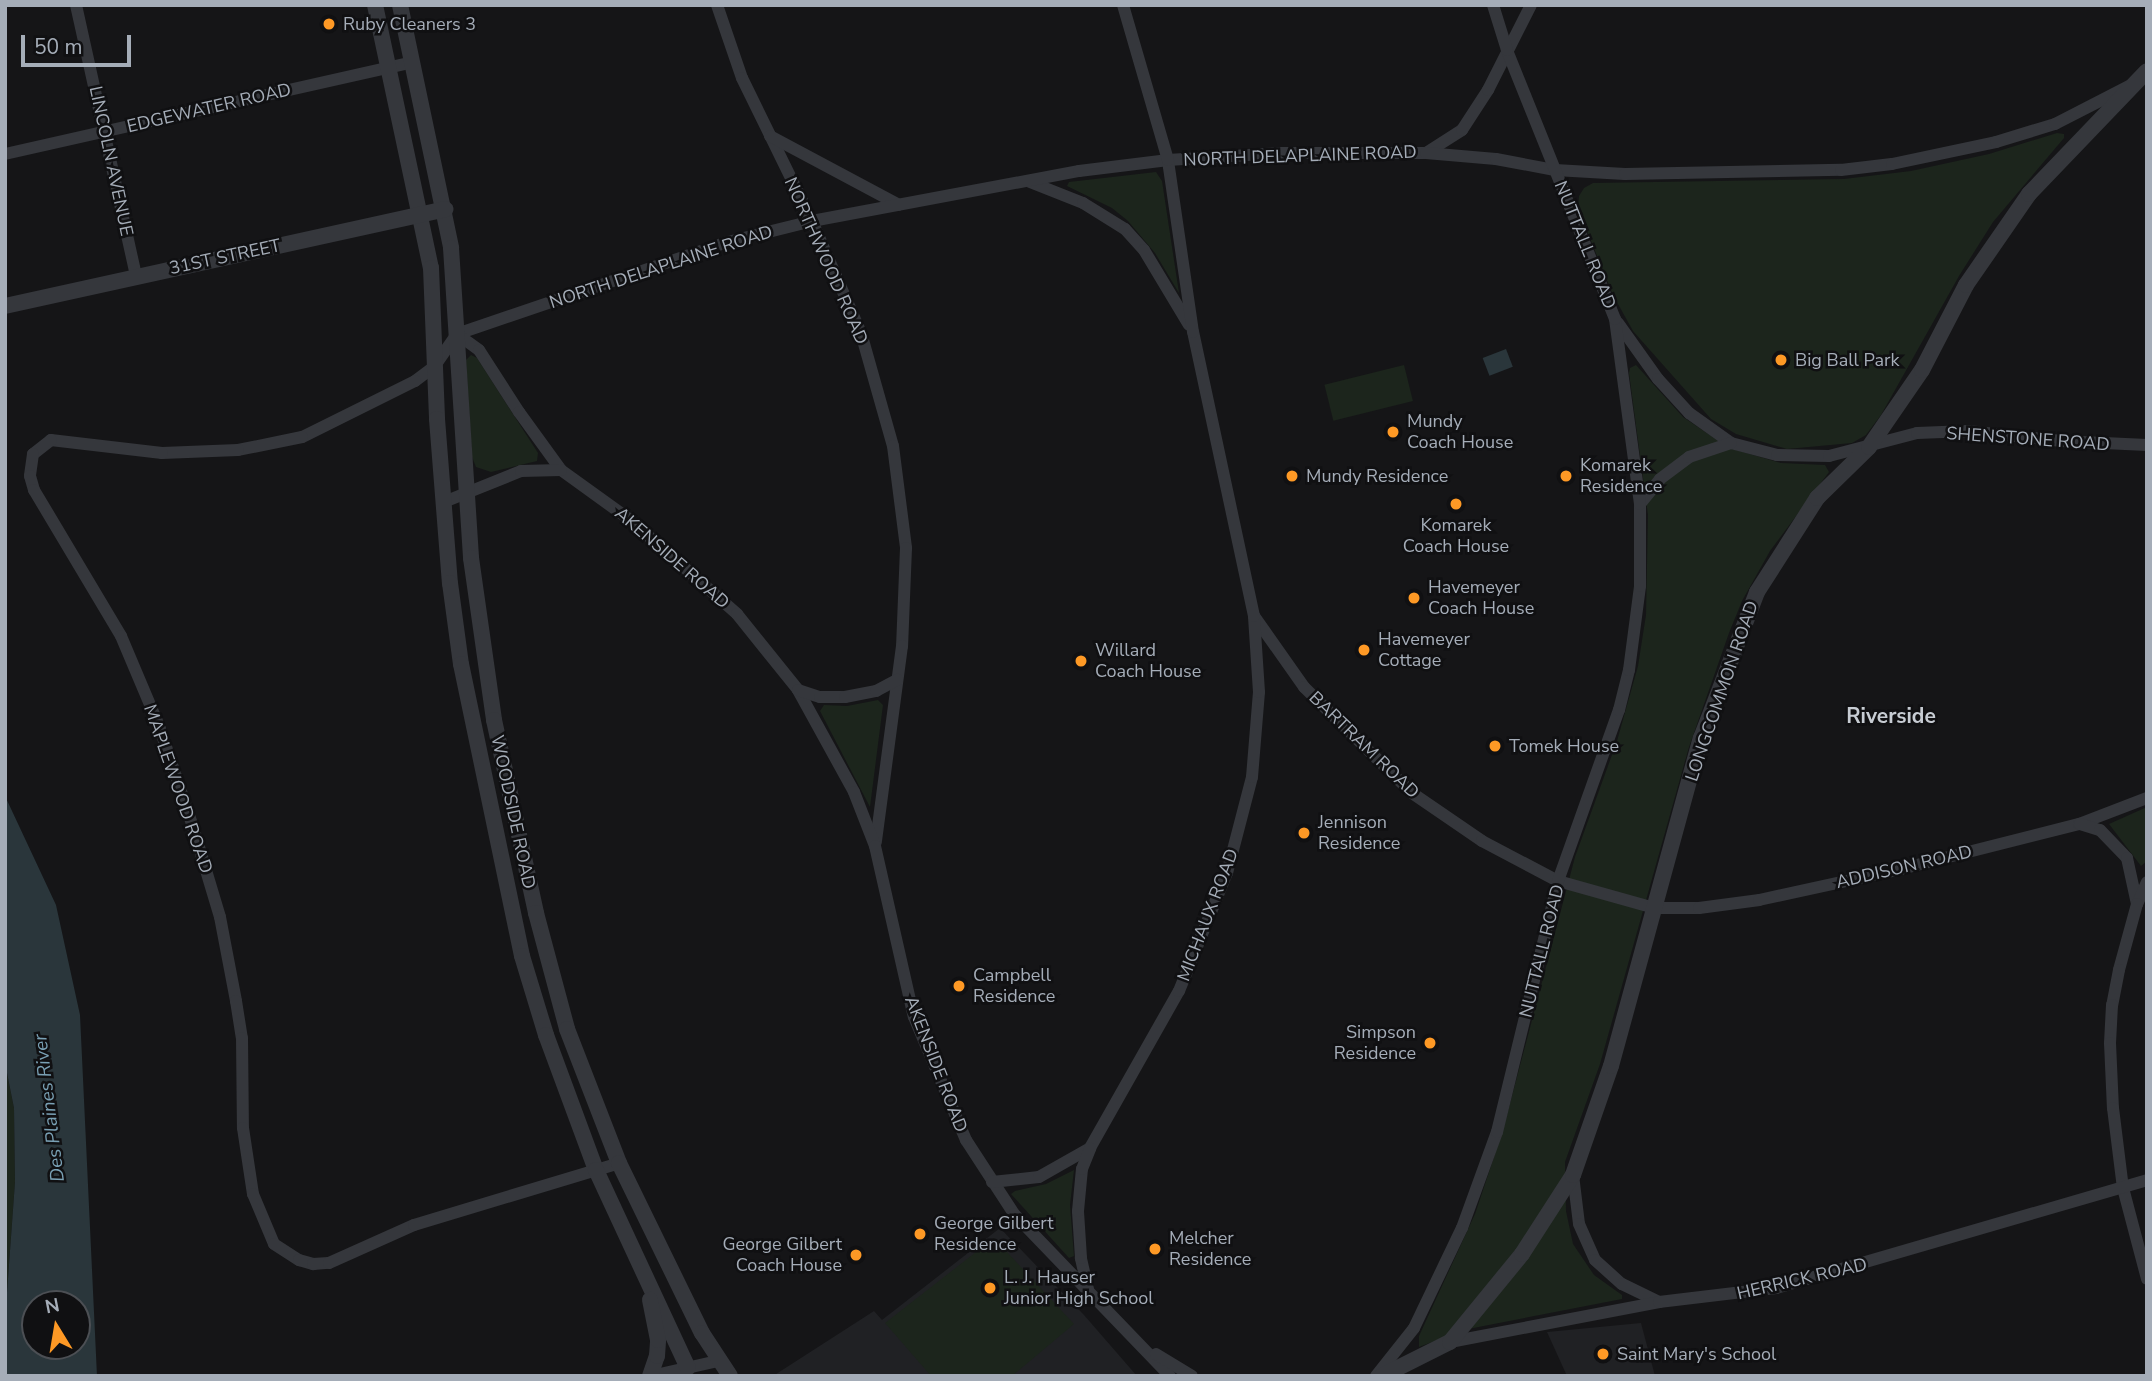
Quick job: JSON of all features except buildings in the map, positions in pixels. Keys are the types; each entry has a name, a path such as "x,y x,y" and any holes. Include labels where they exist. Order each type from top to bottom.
{"street":[{"name":"LINCOLN AVENUE","path":"76,5 136,276"},
{"name":"WOODSIDE ROAD","path":"375,5 421,214 434,299 443,502 450,583 469,713 522,956 545,1035 596,1170 689,1372"},
{"name":"WOODSIDE ROAD","path":"400,5 444,209 456,285 466,493 486,674 520,845 552,981 619,1163 718,1361 730,1376"},
{"name":"NORTHWOOD ROAD","path":"717,5 742,78 812,221 860,333 893,446 906,548 902,646 875,846"},
{"path":"1123,5 1168,160"},
{"path":"1493,5 1507,50"},
{"path":"1426,153 1462,130 1488,90 1531,5"},
{"name":"NUTTALL ROAD","path":"1507,50 1615,319 1658,379 1689,413 1731,443 1788,455 1829,456 1869,447"},
{"name":"EDGEWATER ROAD","path":"5,153 412,62"},
{"name":"LONGCOMMON ROAD","path":"1382,1376 1450,1342 1522,1254 1573,1175 1611,1066 1701,738 1757,592 1818,498 1869,447 1922,370 1966,285 2029,194 2130,86 2147,74"},
{"name":"NORTH DELAPLAINE ROAD","path":"457,334 728,242 812,221 1027,181 1168,160 1280,153 1426,153 1496,159 1555,170 1721,174 1892,164 1996,142 2055,124 2130,86"},
{"name":"NORTHWOOD ROAD","path":"769,136 898,205"},
{"name":"MICHAUX ROAD","path":"1088,1291 1081,1258 1078,1212 1082,1169 1090,1149 1179,991 1227,873 1252,777 1259,692 1254,616 1193,332 1168,160"},
{"name":"MICHAUX ROAD","path":"1027,181 1083,203 1125,229 1144,250 1193,332"},
{"name":"31ST STREET","path":"5,306 444,209"},
{"name":"NUTTALL ROAD","path":"1376,1376 1414,1328 1462,1228 1497,1132 1559,881 1619,710 1629,670 1640,586 1640,504 1615,319"},
{"name":"MAPLEWOOD ROAD","path":"457,334 435,366 415,381 302,437 238,450 162,453 51,440 33,454 30,476 34,490 130,657 159,726 193,827 219,917 236,1001 242,1038 243,1128 253,1194 274,1244 299,1261 329,1263 414,1225 619,1163"},
{"name":"AKENSIDE ROAD","path":"457,334 479,350 561,470 629,519 737,614 798,690 854,792 875,846 914,1017 944,1095 966,1140 1014,1214 1146,1348 1170,1376"},
{"name":"SHENSTONE ROAD","path":"1869,447 1917,433 1968,431 2061,441 2147,445"},
{"path":"1640,504 1660,479 1689,457 1731,443"},
{"path":"443,502 521,471 561,470"},
{"name":"BARTRAM ROAD","path":"1254,616 1304,687 1412,793 1482,841 1559,881 1655,908"},
{"path":"798,690 820,697 845,697 876,691 897,680"},
{"name":"ADDISON ROAD","path":"1655,908 1699,908 1759,900 1901,869 2079,824 2147,798"},
{"path":"2079,824 2101,830 2127,858 2137,904"},
{"path":"2147,882 2137,904 2119,970 2111,1030 2113,1108 2123,1188 2147,1279"},
{"path":"992,1182 1039,1177 1090,1149"},
{"name":"LONGCOMMON ROAD","path":"1573,1175 1580,1224 1595,1260 1622,1284 1659,1302"},
{"name":"HERRICK ROAD","path":"1450,1342 1659,1302 1776,1288 2147,1180"},
{"path":"646,1277 658,1340 657,1356 650,1376 689,1372 718,1361"},
{"name":"AKENSIDE ROAD","path":"1146,1348 1192,1376"}],"shaded area":[{"name":"Big Ball Park","path":"2057,133 2064,134 2064,138 1993,222 1959,276 1881,415 1866,435 1852,443 1787,449 1736,434 1711,419 1633,331 1613,295 1578,209 1579,196 1584,188 1593,183 1844,179 1911,171 1989,154"},
{"path":"1156,172 1162,181 1179,293 1155,253 1128,221 1112,208 1067,186 1069,182"},
{"path":"471,355 477,358 538,453 537,461 491,472 476,467 472,457 466,360"},
{"path":"1404,365 1413,401 1333,421 1324,385"},
{"path":"1636,365 1683,417 1729,448 1781,463 1825,465 1829,472 1770,551 1742,601 1729,633 1689,747 1600,1064 1565,1162 1566,1211 1573,1244 1594,1275 1622,1295 1622,1299 1463,1330 1419,1347 1419,1336 1475,1214 1503,1130 1575,857 1617,741 1638,666 1646,615 1648,515 1629,373 1630,368"},
{"path":"878,700 883,705 870,807 820,711 824,705 847,706"},
{"path":"2147,807 2147,861 2141,866 2109,824"},
{"path":"5,1063 14,1108 15,1182 5,1320"},
{"path":"1074,1170 1070,1205 1074,1256 1069,1258 1011,1194 1046,1184"},
{"name":"L. J. Hauser Junior High School","path":"1000,1228 1084,1315 1137,1376 773,1376 874,1311 882,1320"},
{"path":"994,1238 1074,1324 1012,1376 931,1376 885,1323"},
{"name":"Saint Mary's School","path":"1641,1323 1655,1376 1567,1376 1547,1332"}],"water":[{"path":"1506,349 1513,367 1489,376 1483,358"},
{"name":"Des Plaines River","path":"5,796 56,905 80,1015 97,1376 5,1376 5,1320 15,1182 14,1108 5,1063"}],"place":[{"name":"Ruby Cleaners 3","path":"329,24"},
{"name":"Big Ball Park","path":"1781,360"},
{"name":"Mundy Coach House","path":"1393,432"},
{"name":"Mundy Residence","path":"1292,476"},
{"name":"Komarek Residence","path":"1566,476"},
{"name":"Komarek Coach House","path":"1456,504"},
{"name":"Havemeyer Coach House","path":"1414,598"},
{"name":"Havemeyer Cottage","path":"1364,650"},
{"name":"Willard Coach House","path":"1081,661"},
{"name":"Tomek House","path":"1495,746"},
{"name":"Jennison Residence","path":"1304,833"},
{"name":"Campbell Residence","path":"959,986"},
{"name":"Simpson Residence","path":"1430,1043"},
{"name":"George Gilbert Residence","path":"920,1234"},
{"name":"Melcher Residence","path":"1155,1249"},
{"name":"George Gilbert Coach House","path":"856,1255"},
{"name":"L. J. Hauser Junior High School","path":"990,1288"},
{"name":"Saint Mary's School","path":"1603,1354"}],"district":[{"name":"Riverside","path":"1891,716"}]}
